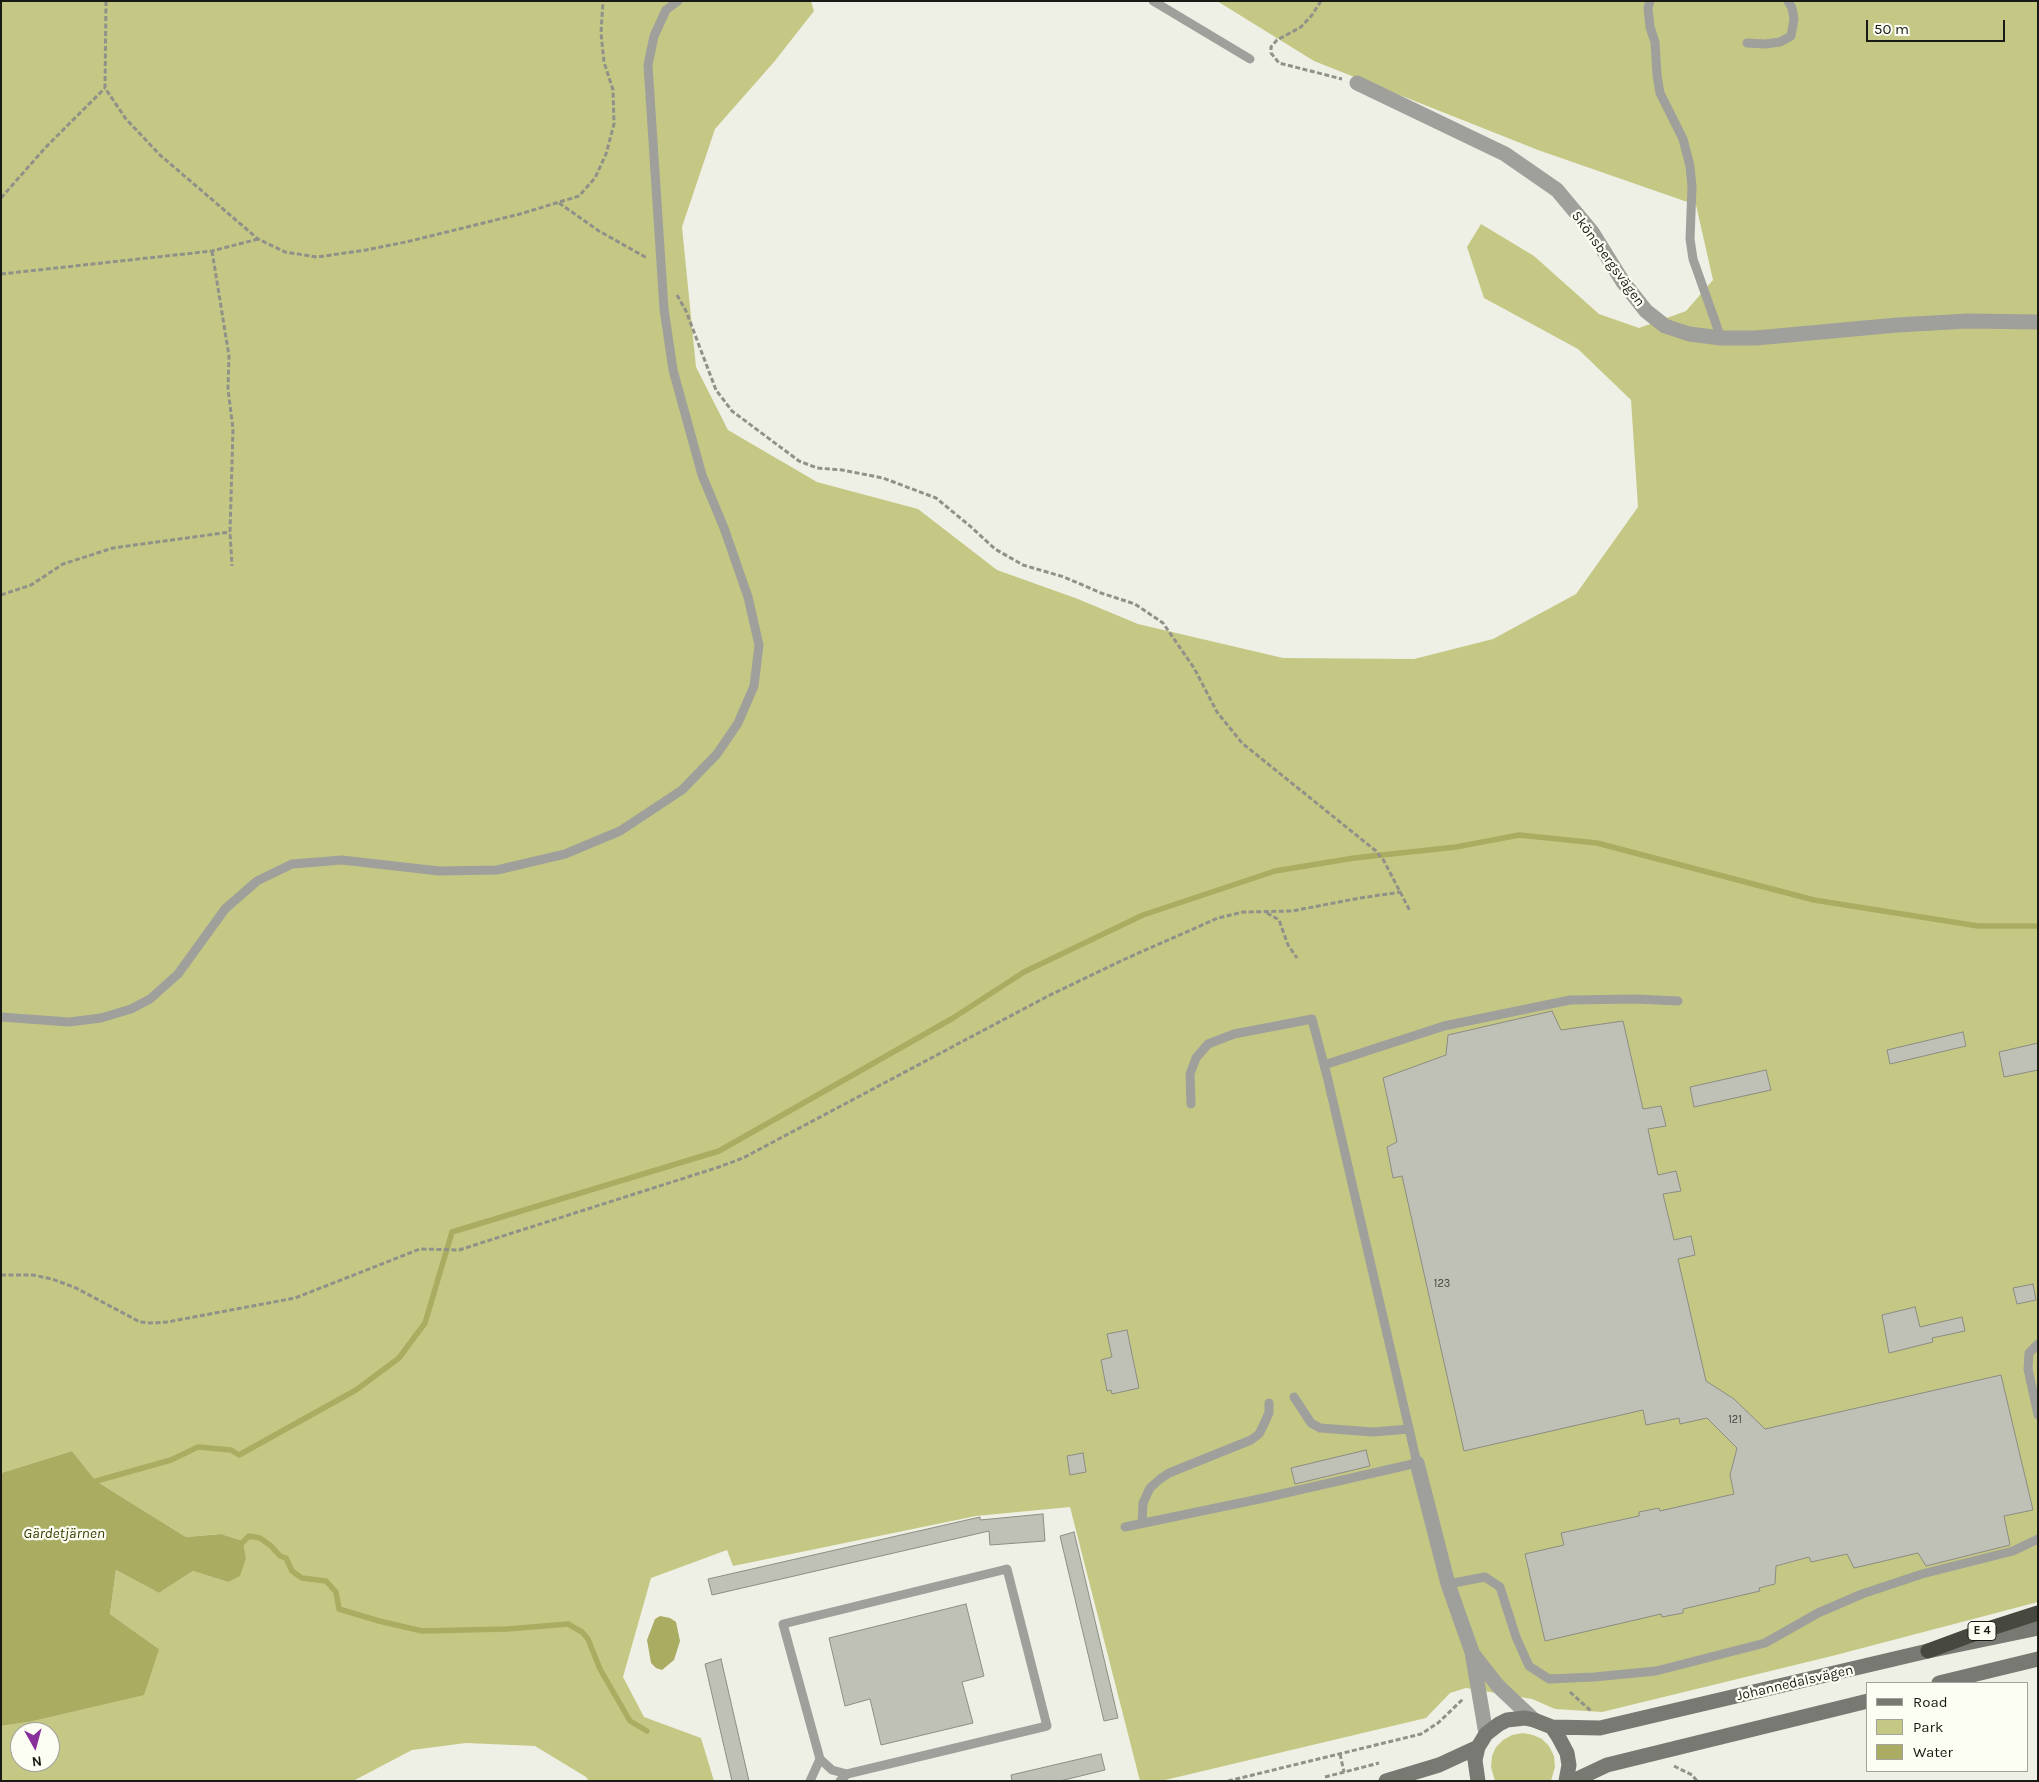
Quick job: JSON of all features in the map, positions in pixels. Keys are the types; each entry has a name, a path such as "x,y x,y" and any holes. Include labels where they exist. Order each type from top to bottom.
{"highway":[{"name":"E 4","path":"1928,1651 2038,1613"}],"main road":[{"name":"Johannedalsvägen","path":"1552,1727 1600,1728 1928,1651 2038,1628"},
{"path":"1943,1682 2038,1659"},
{"path":"1574,1781 1607,1765 1866,1701"},
{"path":"1478,1781 1475,1760 1478,1747 1486,1734 1499,1724 1516,1718 1534,1720 1552,1727 1567,1753 1566,1781"},
{"path":"1386,1781 1440,1765 1478,1747"}],"street":[{"name":"Skönsbergsvägen","path":"1357,83 1505,154 1557,190 1592,232 1623,282 1646,312 1665,326 1689,334 1721,338 1756,338 1898,325 1959,322 2038,322"},
{"path":"1417,1463 1448,1584 1472,1652 1486,1734"},
{"path":"1472,1652 1498,1686 1534,1720"}],"lane":[{"path":"1,1017 70,1022 101,1018 131,1009 150,999 178,974 225,909 258,881 292,864 342,860 438,872 497,870 565,854 620,831 682,790 718,754 738,723 754,686 759,645 745,588 724,528 702,475 673,370 664,309 648,65 654,36 666,10 678,1"},
{"path":"1153,1 1198,26 1250,59"},
{"path":"1650,1 1648,8 1650,27 1655,42 1660,93 1684,139 1690,166 1692,187 1690,239 1693,260 1721,338"},
{"path":"1747,43 1764,44 1780,42 1791,36 1794,19 1792,8 1788,1"},
{"path":"1324,1065 1444,1026 1570,1000 1636,999 1678,1001"},
{"path":"1124,1527 1264,1498 1417,1463 1312,1019 1234,1034 1208,1044 1196,1058 1190,1074 1191,1104"},
{"path":"2038,1344 2029,1353 2028,1370 2038,1415"},
{"path":"1294,1397 1311,1423 1320,1428 1373,1432 1409,1429"},
{"path":"1142,1523 1144,1503 1150,1488 1169,1473 1251,1440 1259,1434 1264,1426 1269,1413 1268,1403"},
{"path":"1448,1584 1485,1577 1500,1587 1516,1636 1529,1666 1549,1679 1594,1677 1656,1670 1765,1643 1818,1613 1862,1594 1922,1574 2013,1551 2038,1538"},
{"path":"1007,1569 1047,1726 847,1774 832,1770 820,1758 784,1624 1007,1569"},
{"path":"810,1781 820,1758"},
{"path":"840,1781 847,1774"}],"path":[{"path":"106,1 105,88 126,119 160,155 258,239 285,252 317,257 406,242 579,196 595,178 606,154 614,124 613,90 604,62 601,33 603,1"},
{"path":"1321,1 1312,16 1301,27 1277,40 1271,47 1271,54 1279,63 1357,83"},
{"path":"1,198 45,148 105,88"},
{"path":"558,203 599,232 662,266 686,311 716,390 732,411 799,461 817,468 842,470 883,478 936,498 995,549 1024,565 1064,577 1101,593 1135,604 1162,623 1194,668 1217,712 1242,743 1376,851 1384,861 1410,911"},
{"path":"1,274 212,251 258,239"},
{"path":"212,251 228,356 228,389 233,428 230,532 232,566"},
{"path":"1,595 31,584 62,564 113,548 230,532"},
{"path":"1,1275 33,1275 52,1279 76,1288 140,1322 158,1323 295,1298 420,1249 459,1250 666,1186 743,1158 1048,996 1125,959 1218,918 1257,910 1292,911 1344,900 1401,892"},
{"path":"1257,910 1270,914 1279,920 1288,945 1297,958"},
{"path":"1228,1781 1421,1734 1438,1723 1460,1701 1478,1690"},
{"path":"1340,1754 1344,1772"},
{"path":"1325,1777 1379,1763"},
{"path":"1671,1765 1692,1775 1697,1781"}],"green space":[{"path":"1,1 811,1 814,11 774,62 715,129 682,227 696,367 728,430 817,482 918,509 997,570 1078,599 1138,624 1283,658 1414,659 1493,639 1576,594 1638,507 1631,400 1578,349 1484,298 1467,247 1481,224 1534,256 1599,314 1639,328 1686,311 1713,280 1696,205 1538,150 1314,61 1217,1 2038,1 2038,1602 1832,1656 1602,1712 1555,1709 1532,1699 1466,1688 1450,1693 1426,1718 1161,1781 1140,1781 1070,1507 976,1516 733,1566 727,1550 651,1578 623,1677 644,1717 701,1738 714,1781 589,1781 586,1777 535,1746 466,1743 412,1750 353,1781 1,1781 1,1726 10,1725 10,1772 60,1772 60,1722 28,1722 159,1649 110,1614 116,1570 159,1593 193,1571 228,1582 246,1558 243,1541 221,1534 186,1537 96,1481 72,1451 1,1473"},
{"path":"1523,1733 1542,1739 1549,1746 1554,1756 1555,1767 1551,1781 1495,1781 1491,1767 1492,1756 1496,1747 1512,1735"}],"water":[{"name":"Gärdetjärnen","path":"72,1451 96,1481 186,1537 221,1534 243,1541 246,1558 240,1576 228,1582 193,1571 159,1593 116,1570 110,1614 159,1649 144,1695 28,1722 10,1722 10,1725 1,1726 1,1473"},
{"path":"660,1616 670,1618 676,1622 680,1641 674,1660 662,1670 656,1668 651,1663 647,1640 655,1619"}],"building":[{"path":"1552,1011 1561,1030 1623,1021 1643,1109 1661,1106 1666,1126 1648,1129 1658,1175 1676,1171 1681,1191 1663,1194 1674,1240 1691,1236 1695,1255 1678,1259 1706,1381 1734,1399 1765,1429 2001,1375 2033,1510 2004,1516 2010,1545 1926,1566 1918,1553 1854,1568 1847,1554 1811,1562 1809,1557 1776,1566 1775,1584 1759,1588 1760,1591 1683,1609 1683,1613 1662,1617 1661,1614 1545,1641 1525,1554 1564,1545 1561,1533 1639,1516 1639,1512 1659,1508 1660,1511 1734,1494 1730,1475 1737,1448 1707,1418 1680,1424 1679,1418 1646,1425 1643,1410 1464,1451 1402,1176 1393,1178 1387,1147 1397,1142 1383,1078 1446,1055 1448,1035"},
{"path":"1963,1032 1966,1046 1890,1064 1887,1050"},
{"path":"2038,1043 2038,1070 2004,1077 1999,1052"},
{"path":"1766,1070 1771,1090 1694,1107 1690,1087"},
{"path":"2033,1284 2036,1300 2017,1304 2013,1288"},
{"path":"1915,1307 1920,1327 1962,1317 1965,1331 1932,1338 1933,1342 1889,1353 1882,1315"},
{"path":"1127,1330 1139,1388 1112,1394 1111,1390 1107,1391 1101,1360 1112,1357 1107,1334"},
{"path":"1366,1450 1370,1466 1295,1484 1291,1468"},
{"path":"1083,1453 1086,1472 1070,1475 1067,1456"},
{"path":"1043,1514 1045,1541 990,1545 989,1531 712,1595 708,1579 980,1517 980,1520"},
{"path":"1074,1532 1118,1718 1104,1721 1060,1536"},
{"path":"966,1604 984,1676 962,1682 973,1723 881,1745 870,1699 845,1706 829,1638"},
{"path":"721,1659 749,1781 732,1781 705,1664"},
{"path":"1101,1754 1105,1770 1060,1781 1012,1781 1011,1775"}],"waterway":[{"path":"96,1481 171,1460 198,1447 231,1450 239,1455 356,1390 399,1358 425,1323 452,1232 719,1151 953,1018 1024,972 1143,915 1275,871 1354,858 1456,847 1519,835 1597,843 1814,900 1978,926 2038,926"},
{"path":"243,1542 249,1536 260,1538 280,1556 286,1558 292,1571 302,1578 326,1581 336,1592 339,1609 379,1621 422,1631 507,1629 568,1624 582,1632 588,1639 600,1669 630,1721 647,1731"}]}
